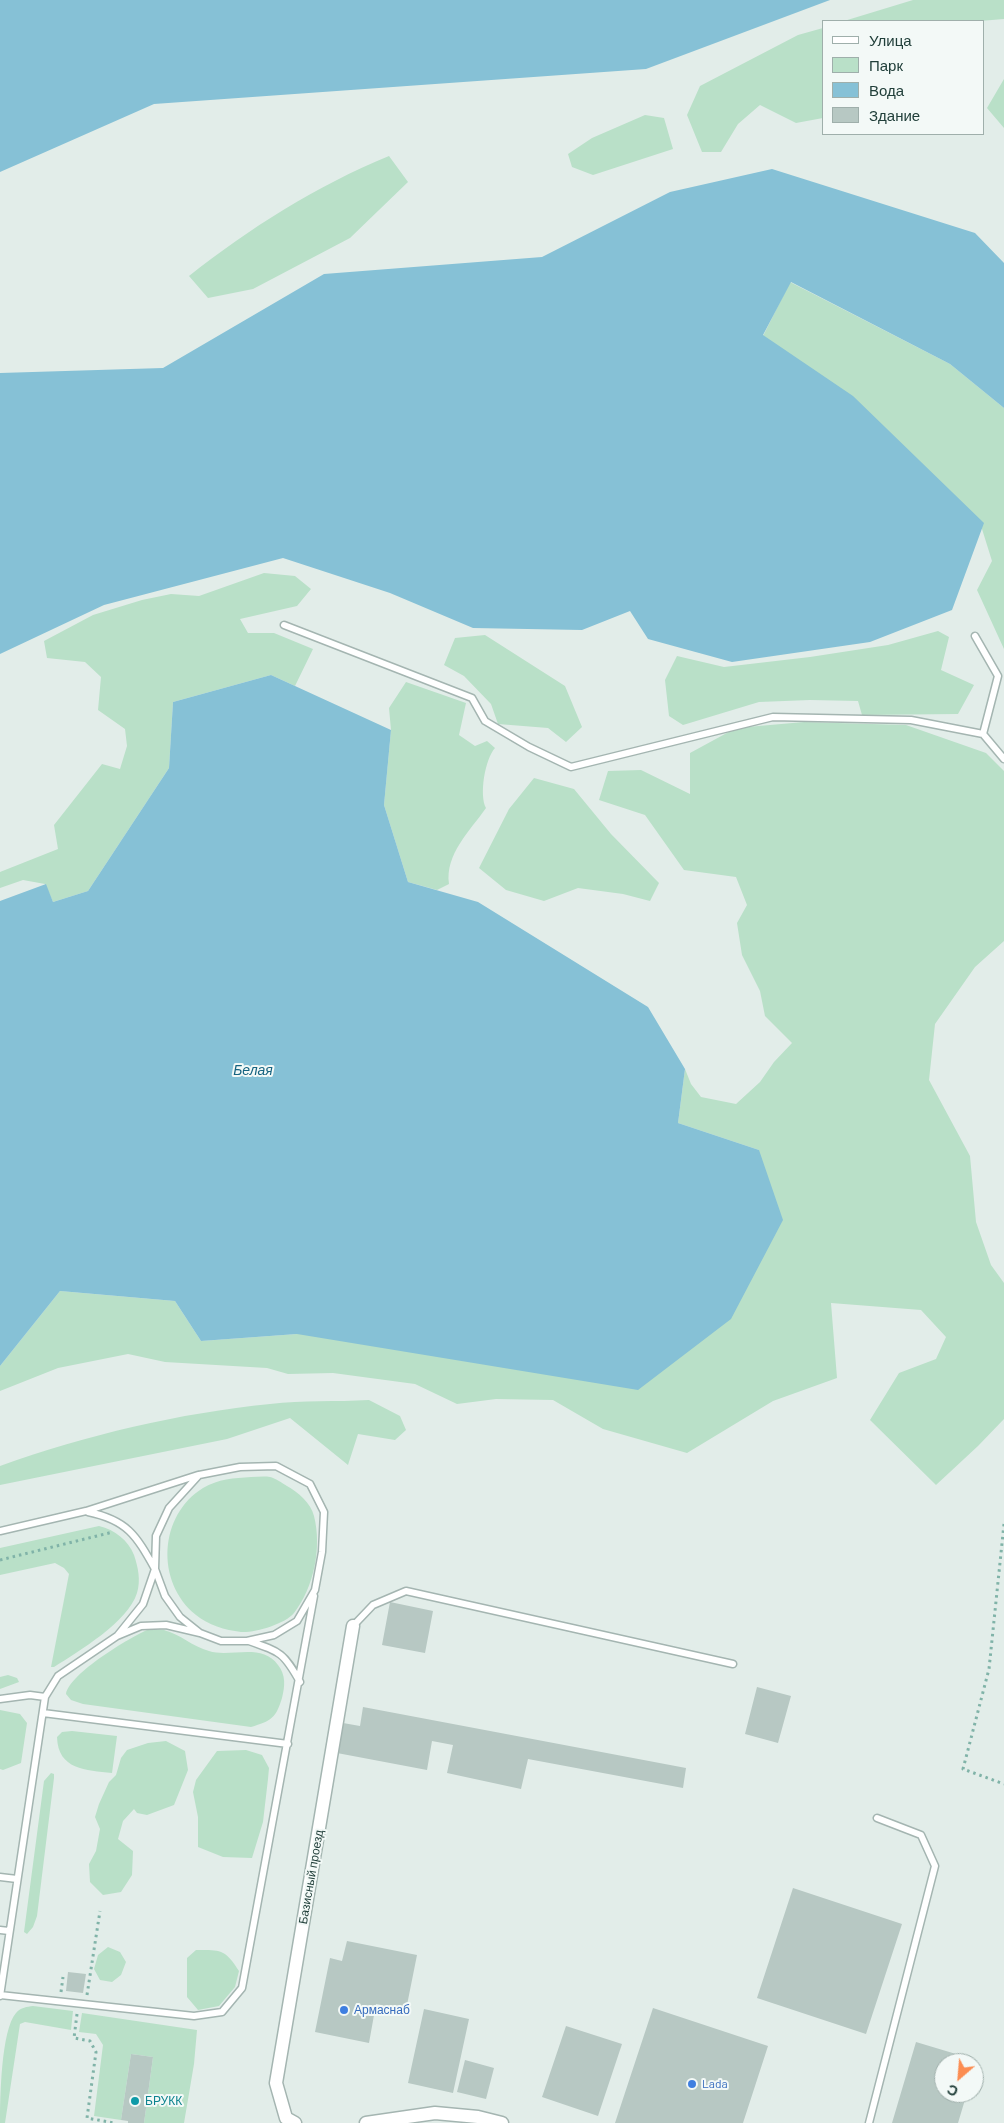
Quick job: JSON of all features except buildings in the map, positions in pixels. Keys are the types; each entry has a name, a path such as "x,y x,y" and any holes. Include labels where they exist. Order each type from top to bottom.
{"street":[{"name":"Базисный проезд","path":"295,2123 286,2118 276,2083 353,1626"},
{"path":"366,2123 435,2113 478,2117 502,2123"}],"lane":[{"path":"284,625 472,698 485,721 529,747 571,767 773,717 910,720 982,734 1004,759"},
{"path":"975,636 998,676 982,734"},
{"path":"0,1531 86,1511 199,1475 240,1467 276,1466 310,1484 324,1512 322,1552 300,1682 242,1988 222,2012 194,2016 79,2002 0,1995 45,1697 58,1676 117,1636 141,1626 166,1625 200,1633 221,1641 247,1640 274,1635 298,1621 315,1590"},
{"path":"117,1636 143,1604 155,1569 156,1536 169,1508 199,1475"},
{"path":"86,1511 109,1516 127,1528 141,1543 155,1569 165,1596 180,1617 200,1633"},
{"path":"353,1626 373,1605 406,1591 733,1664"},
{"path":"247,1640 271,1648 287,1659 300,1682"},
{"path":"0,1699 30,1695 45,1697"},
{"path":"44,1713 288,1744"},
{"path":"869,2123 936,1866 921,1835 877,1818"},
{"path":"0,1877 17,1879"},
{"path":"0,1930 9,1931"}],"path":[{"path":"1004,1524 989,1669 963,1769 1004,1784"},
{"path":"0,1560 98,1537 127,1528"},
{"path":"100,1911 86,1997 80,1996 74,2038 90,2042 96,2052 87,2118 114,2123"}],"green space":[{"path":"913,0 1004,0 1004,19 984,21 847,20"},
{"path":"822,28 822,118 796,123 760,105 738,124 721,152 702,152 687,115 700,86 798,35"},
{"path":"1004,79 1004,128 987,108"},
{"path":"645,115 664,118 673,149 593,175 572,167 568,154 592,138"},
{"path":"389,156 408,182 350,238 253,289 208,298 189,276 236,241 284,209 310,194"},
{"path":"790,282 950,364 1004,408 1004,649 977,590 992,561 982,529 763,336"},
{"path":"264,573 295,576 311,589 297,606 240,619 248,633 274,633 313,649 295,686 271,675 173,702 169,768 88,891 53,902 45,884 23,880 0,888 0,872 58,849 54,825 102,764 120,769 127,746 125,729 98,710 101,677 85,662 47,658 44,641 93,615 142,600 171,594 199,596"},
{"path":"938,631 949,637 941,670 974,685 958,714 862,715 858,701 810,700 759,702 683,725 669,716 665,680 677,656 724,667 810,657 888,645"},
{"path":"485,635 565,686 582,727 566,742 548,728 498,724 491,704 464,676 444,665 455,638"},
{"path":"406,682 466,703 459,735 475,746 487,741 495,748 488,760 484,777 483,795 486,808 466,834 455,853 449,873 449,884 437,890 408,882 384,805 391,730 389,708"},
{"path":"804,722 906,725 986,753 1004,771 1004,941 975,967 935,1024 929,1080 970,1156 976,1222 991,1265 1004,1283 1004,1419 936,1485 870,1420 899,1373 936,1359 946,1337 921,1310 831,1303 837,1378 773,1401 687,1453 603,1429 553,1400 496,1399 457,1404 415,1384 333,1373 288,1374 267,1368 165,1362 128,1354 58,1368 0,1391 0,1366 60,1291 175,1301 201,1341 297,1334 759,1150 678,1123 685,1069 691,1084 701,1097 736,1104 760,1082 774,1062 792,1043 765,1016 760,991 742,955 737,923 747,905 736,877 684,870 645,815 599,800 608,771 641,770 690,794 690,753 736,728"},
{"path":"534,778 574,789 611,834 659,883 650,901 623,894 578,888 544,901 506,890 479,868 509,809"},
{"path":"369,1400 400,1416 406,1430 395,1440 358,1434 348,1465 290,1418 227,1439 0,1485 0,1466 66,1444 168,1419 270,1404"},
{"path":"251,1477 274,1478 304,1498 314,1516 317,1541 311,1579 301,1603 294,1613 284,1621 269,1627 241,1632 206,1622 196,1615 183,1601 174,1585 169,1567 168,1549 171,1531 178,1515 188,1500 203,1488 214,1483"},
{"path":"99,1526 120,1536 131,1550 138,1574 137,1593 124,1615 102,1635 54,1667 51,1667 69,1574 64,1568 55,1563 0,1575 0,1548"},
{"path":"149,1629 176,1634 197,1647 217,1653 255,1652 271,1658 281,1669 284,1681 282,1698 275,1714 263,1723 251,1727 83,1704 71,1700 66,1694 78,1676 115,1648"},
{"path":"8,1675 17,1678 19,1682 0,1689 0,1677"},
{"path":"0,1710 20,1714 27,1723 21,1763 3,1770 0,1769"},
{"path":"72,1731 117,1736 112,1773 83,1769 68,1762 62,1756 57,1737 62,1732"},
{"path":"166,1741 185,1751 188,1770 174,1805 147,1815 137,1813 134,1809 123,1821 118,1839 133,1851 132,1875 121,1892 103,1895 90,1882 89,1864 96,1851 100,1829 95,1817 99,1804 109,1782 116,1775 121,1758 127,1750 148,1743"},
{"path":"246,1750 262,1755 269,1768 263,1822 252,1858 223,1857 198,1847 198,1817 193,1792 196,1780 217,1751"},
{"path":"51,1773 54,1774 54,1778 37,1916 33,1927 27,1934 24,1932 44,1781"},
{"path":"108,1947 120,1952 126,1962 121,1975 112,1982 100,1980 94,1969 98,1955"},
{"path":"196,1950 222,1952 230,1958 239,1971 235,1987 219,2006 198,2010 187,1997 187,1958"},
{"path":"33,2006 73,2011 71,2030 25,2022 20,2024 5,2123 0,2123 2,2065 7,2034 16,2013 22,2008"},
{"path":"82,2013 197,2030 194,2064 184,2123 144,2123 153,2057 131,2054 121,2120 94,2116 103,2045 96,2034 79,2032"}],"water":[{"path":"0,0 830,0 646,69 154,104 0,172"},
{"path":"772,169 975,233 1004,263 1004,408 950,364 791,282 763,335 853,396 984,523 952,610 870,642 732,662 648,639 630,611 582,630 473,628 390,593 283,558 104,605 0,654 0,373 163,368 324,274 542,257 670,192"},
{"name":"Белая","path":"271,675 391,730 384,805 408,882 478,902 648,1007 685,1069 678,1123 759,1150 783,1220 731,1319 638,1390 297,1334 201,1341 175,1301 60,1291 0,1366 0,901 46,884 53,902 88,891 169,768 173,702"}],"place":[{"name":"Армаснаб","path":"344,2010"},
{"name":"Lada","path":"692,2084"},
{"name":"БРУКК","path":"135,2101"}]}
